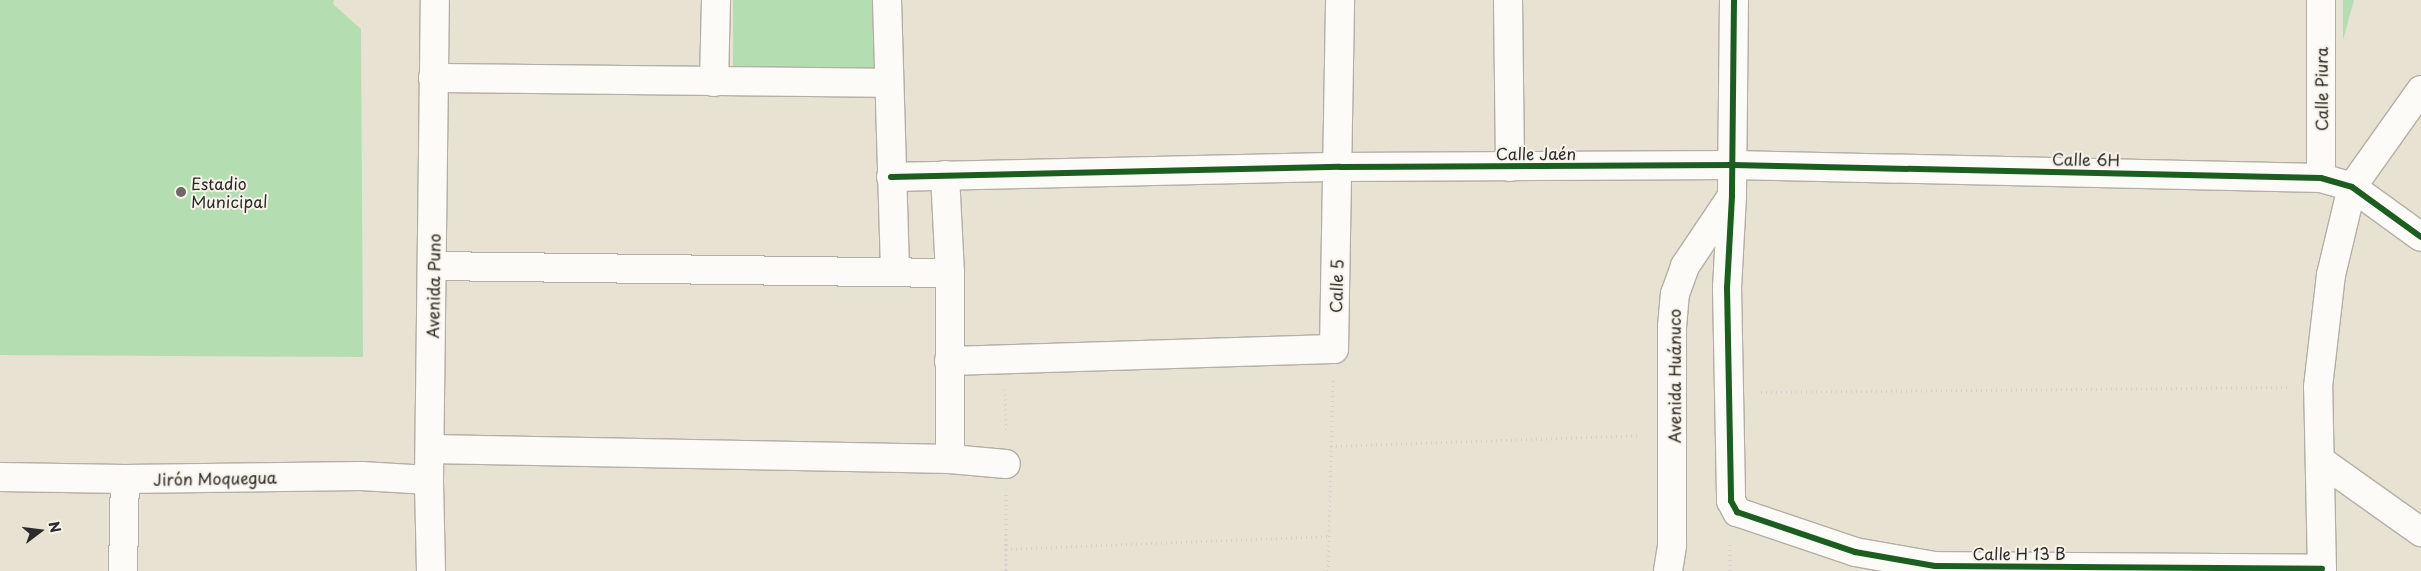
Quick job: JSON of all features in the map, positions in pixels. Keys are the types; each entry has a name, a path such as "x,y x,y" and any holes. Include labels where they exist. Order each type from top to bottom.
{"street":[{"name":"Avenida Puno","path":"431,571 430,449 435,0"},
{"path":"714,82 716,0"},
{"path":"887,0 894,272"},
{"name":"Calle 5","path":"1334,349 1340,167 1340,0"},
{"path":"1508,0 1510,167"},
{"path":"1728,392 1727,287 1733,165 1734,0"},
{"name":"Calle Piura","path":"2321,0 2321,178"},
{"path":"433,78 888,83"},
{"path":"2322,570 2318,387 2331,276 2352,187 2421,90"},
{"name":"Calle Jaén","path":"891,177 1340,167 1733,165"},
{"name":"Calle 6H","path":"1733,165 2321,178 2352,187 2421,236"},
{"path":"945,175 950,273 950,459"},
{"name":"Avenida Huánuco","path":"1668,571 1672,545 1672,327 1675,294 1685,266 1732,196"},
{"path":"433,266 950,273"},
{"path":"949,360 1334,349"},
{"name":"Calle H 13 B","path":"1728,392 1731,501 1737,512 1856,552 1935,566 2322,570"},
{"path":"430,449 950,459 1006,464"},
{"path":"2321,461 2421,532"},
{"name":"Jirón Moquegua","path":"0,477 125,479 362,476 430,480"},
{"path":"123,571 125,479"}],"path":[{"path":"1328,571 1334,349"},
{"path":"1728,392 2318,387"},
{"path":"1331,446 1673,433"},
{"path":"1006,549 1329,536"}],"green space":[{"name":"Estadio Municipal","path":"0,0 334,0 333,4 361,29 363,357 0,355"},
{"path":"733,0 882,0 882,71 733,71"},
{"path":"2343,0 2354,0 2343,40"}],"cycle path":[{"path":"1734,0 1732,196 1727,287 1731,501 1737,512 1855,552 1935,566 2322,569"},
{"path":"891,177 1340,167 1733,165 2321,178 2352,187 2421,237"}],"place":[{"name":"Estadio Municipal","path":"181,192"}]}
